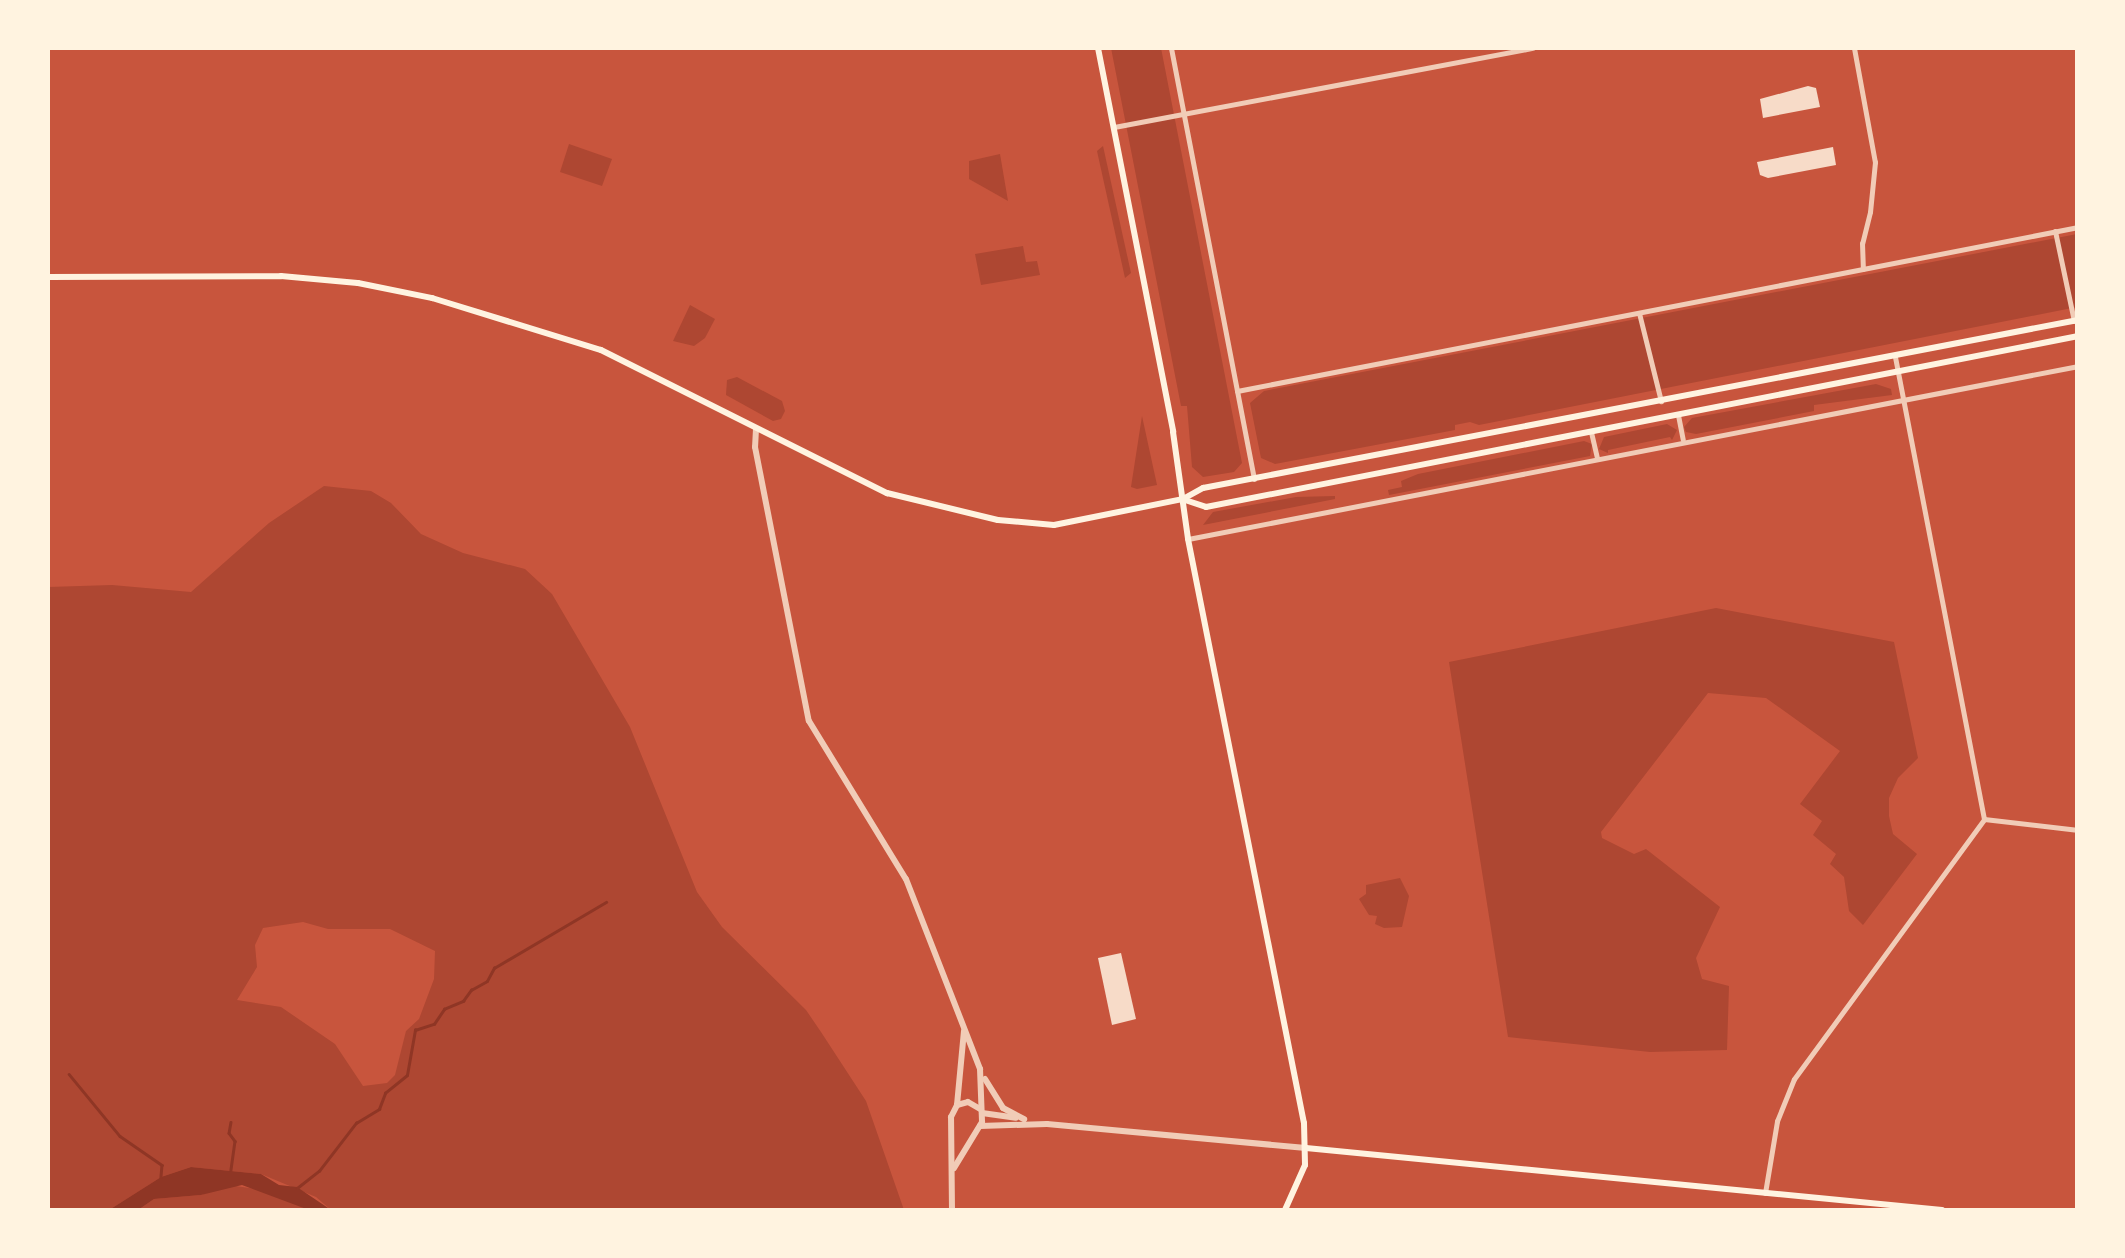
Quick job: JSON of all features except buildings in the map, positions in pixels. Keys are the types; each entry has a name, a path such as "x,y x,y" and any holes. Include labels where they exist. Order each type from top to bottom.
{"main road":[{"path":"1098,48 1184,499 1188,539 1297,1082 1306,1148 1302,1176 1285,1210"},
{"path":"48,277 281,276 388,288 581,342 887,492 998,520 1054,524 1184,499 1203,488 2076,320"},
{"path":"1184,499 1206,507 2078,336"},
{"path":"1306,1148 1942,1210"}],"street":[{"path":"1171,48 1254,479"},
{"path":"1114,128 1533,48"},
{"path":"1854,48 1875,162 1872,201 1862,243 1863,269"},
{"path":"1237,391 2078,227"},
{"path":"2055,231 2076,320"},
{"path":"1639,313 1661,401"},
{"path":"1765,1193 1778,1120 1794,1078 1984,819 1894,356"},
{"path":"1188,539 2078,366"},
{"path":"1678,415 1684,440"},
{"path":"756,428 755,446 809,720 906,878 964,1030 998,1103 1024,1118"},
{"path":"1592,432 1597,458"},
{"path":"1984,819 2078,830"},
{"path":"964,1030 956,1105 951,1117 966,1130 1047,1124"},
{"path":"952,1210 954,1168 966,1130 982,1112 980,1068"},
{"path":"956,1105 972,1102 982,1112 1047,1124 1306,1148"},
{"path":"954,1168 966,1130"}],"shaded area":[{"path":"1111,48 1161,48 1242,463 1234,472 1203,477 1192,467 1187,406 1181,406"},
{"path":"569,144 612,159 602,186 560,172"},
{"path":"1103,146 1131,273 1125,278 1097,151"},
{"path":"1000,154 1008,201 969,179 969,161"},
{"path":"2077,234 2077,307 1479,425 1470,422 1455,425 1455,430 1275,464 1261,458 1250,403 1264,391"},
{"path":"1023,246 1026,262 1037,261 1040,275 981,285 975,254"},
{"path":"690,305 715,319 705,338 694,346 673,341"},
{"path":"737,377 782,401 785,411 781,419 773,421 726,395 727,380"},
{"path":"1876,384 1891,389 1892,395 1814,405 1814,411 1696,434 1686,432 1684,427 1692,418"},
{"path":"1142,416 1157,485 1137,489 1131,487"},
{"path":"1667,424 1677,430 1672,440 1670,437 1608,453 1599,449 1604,437"},
{"path":"1584,441 1592,444 1590,456 1389,495 1388,490 1402,487 1401,481 1418,474"},
{"path":"324,486 371,491 391,503 421,534 463,553 525,569 552,594 630,727 697,892 722,927 806,1010 866,1101 904,1210 331,1210 316,1197 261,1174 191,1167 161,1177 109,1210 48,1210 48,587 112,585 191,592 269,523","holes":["303,922 328,929 390,929 435,951 434,979 419,1019 406,1031 395,1075 387,1083 363,1086 335,1044 281,1007 237,1000 257,967 255,945 263,928"]},
{"path":"1335,496 1203,525 1213,512 1296,497"},
{"path":"1716,608 1894,642 1918,758 1898,778 1889,798 1889,816 1893,834 1917,854 1863,925 1849,911 1844,877 1830,864 1836,854 1813,835 1822,821 1800,804 1840,751 1766,698 1708,693 1601,832 1602,838 1634,854 1646,849 1720,907 1696,958 1702,979 1729,986 1727,1050 1650,1052 1508,1037 1449,662"},
{"path":"1400,878 1409,896 1402,927 1384,928 1375,924 1377,916 1369,915 1359,899 1366,894 1366,885"},
{"path":"191,1167 261,1174 279,1185 297,1187 331,1210 309,1210 242,1185 201,1195 154,1199 138,1210 109,1210 161,1177"},
{"path":"229,1185 263,1190 309,1210 138,1210 154,1199 201,1195"}],"waterway":[{"path":"297,1188 319,1171 356,1123 379,1109 385,1093 407,1075 415,1030 434,1024 444,1009 463,1001 471,990 487,981 494,968 606,902"},
{"path":"69,1074 120,1136 162,1165 161,1177"},
{"path":"231,1122 229,1133 235,1141 231,1170"}]}
